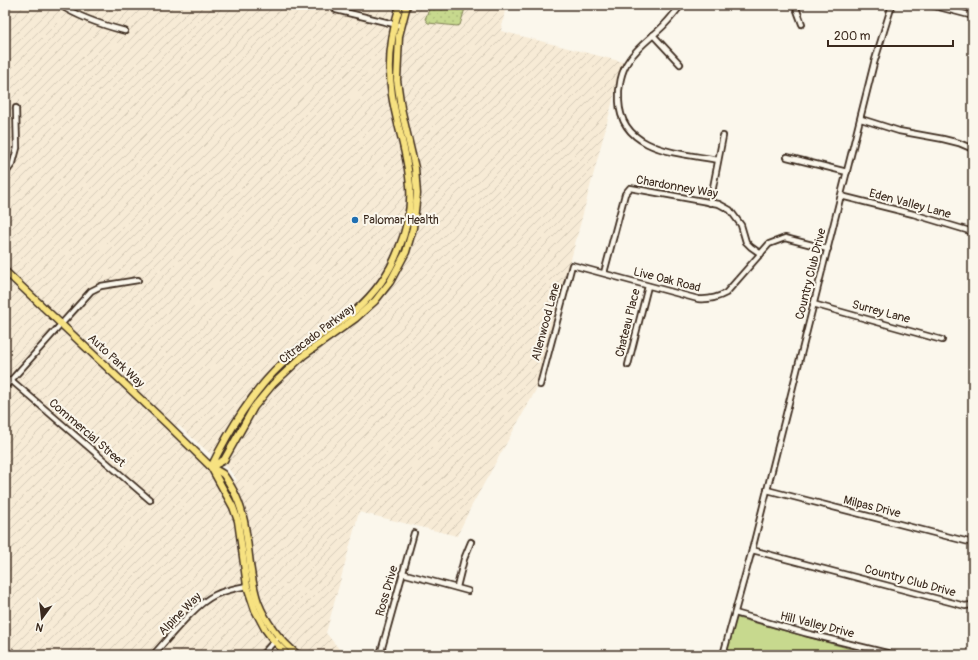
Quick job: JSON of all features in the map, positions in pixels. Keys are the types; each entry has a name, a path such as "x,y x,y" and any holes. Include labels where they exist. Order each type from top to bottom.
{"main road":[{"name":"Citracado Parkway","path":"211,467 242,411 254,395 290,357 355,310 365,301 382,281 398,253 408,217 410,198 410,179 392,93 390,59 394,24 400,5"},
{"name":"Citracado Parkway","path":"211,467 224,460 254,407 278,379 304,355 361,314 378,298 395,274 406,252 415,215 417,193 415,168 398,90 397,66 401,25 407,5"},
{"name":"Auto Park Way","path":"5,271 211,467 223,474 241,506 245,521 254,585 259,602 267,620 279,636 298,655"},
{"name":"Auto Park Way","path":"211,467 233,507 238,521 247,586 255,610 265,629 274,641 288,655"}],"street":[{"path":"60,5 94,22 125,31"},
{"path":"680,5 627,62 622,75 619,108 630,132 647,144 658,149 718,160"},
{"path":"795,5 802,24"},
{"name":"Country Club Drive","path":"723,655 752,550 882,34 892,5"},
{"path":"931,5 973,16"},
{"path":"336,10 401,25"},
{"path":"653,35 680,64"},
{"path":"5,174 13,163 17,148 16,108"},
{"path":"861,119 899,131 959,143 973,149"},
{"path":"710,203 723,136"},
{"path":"787,157 847,172"},
{"name":"Chardonney Way","path":"604,273 625,194 630,188 719,204 730,210 741,225 746,242 751,248 761,254"},
{"name":"Eden Valley Lane","path":"841,196 912,214 973,232"},
{"name":"Live Oak Road","path":"572,265 698,299 706,299 719,297 726,293 769,244 786,238 828,249"},
{"name":"Allenwood Lane","path":"540,385 572,265"},
{"path":"5,387 91,291 101,286 138,280"},
{"name":"Chateau Place","path":"628,366 648,286"},
{"name":"Surrey Lane","path":"813,304 942,340"},
{"name":"Commercial Street","path":"11,380 150,500"},
{"name":"Milpas Drive","path":"767,490 973,543"},
{"name":"Ross Drive","path":"380,655 414,533"},
{"path":"457,588 464,559 471,542"},
{"name":"Country Club Drive","path":"752,550 965,606 971,605"},
{"path":"402,573 468,591"},
{"name":"Alpine Way","path":"153,655 208,598 224,591 247,586"},
{"name":"Hill Valley Drive","path":"735,613 805,633 895,655"},
{"path":"262,655 279,636"}],"shaded area":[{"path":"5,5 506,5 501,31 623,62 537,388 471,507 457,536 359,512 326,633 344,655 5,655","holes":["178,425 228,468 237,480 228,485 175,431"]}],"green space":[{"path":"431,5 466,5 460,25 428,23 425,19"},
{"path":"734,617 873,655 723,655"}],"railway":[{"path":"5,642 21,655"}],"place":[{"name":"Palomar Health","path":"355,220"}]}
